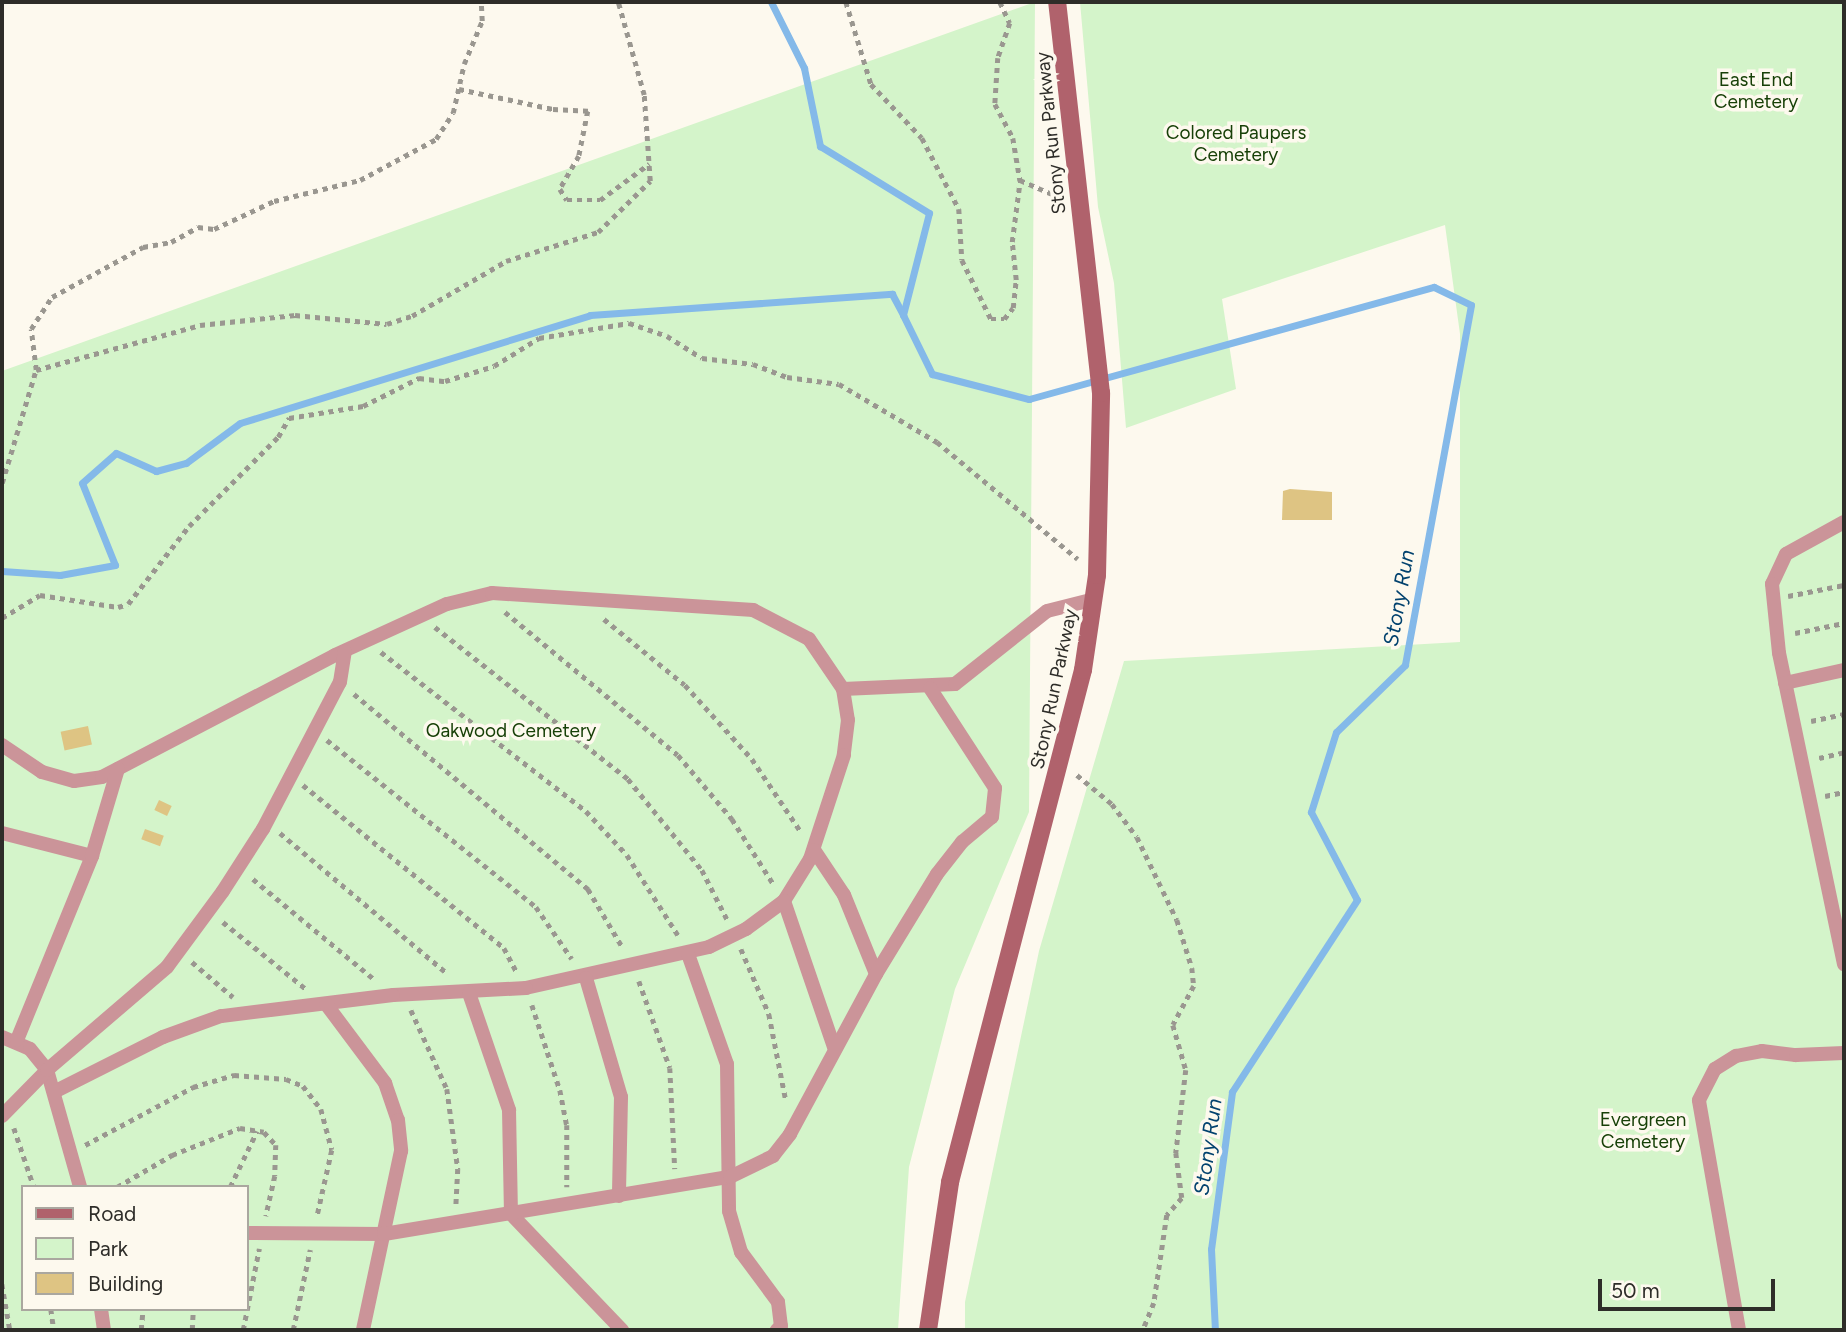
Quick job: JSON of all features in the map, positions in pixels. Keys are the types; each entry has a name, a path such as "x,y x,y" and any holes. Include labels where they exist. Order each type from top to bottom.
{"street":[{"name":"Stony Run Parkway","path":"928,1330 950,1182 1083,670 1095,599 1101,393 1057,2"}],"lane":[{"path":"1844,522 1786,554 1776,569 1774,599 1785,683 1844,964"},
{"path":"2,745 42,772 74,781 118,769 367,640 421,616 484,595 578,597 753,610 809,639 843,689 848,720 844,755 814,850 784,901 735,934 688,954 586,978 526,988 393,995 221,1016 163,1037 56,1091"},
{"path":"843,689 930,688 955,684 976,672 1047,611 1095,599"},
{"path":"5,1113 47,1070 110,1019 178,951 209,910 266,822 292,776 340,682 345,651"},
{"path":"1785,683 1844,670"},
{"path":"254,1234 384,1234 730,1177 773,1156 790,1134 834,1047 937,874 962,842 992,817 995,788 930,688"},
{"path":"18,1040 92,856 118,769"},
{"path":"2,834 92,856"},
{"path":"814,850 844,895 876,974"},
{"path":"784,901 834,1047"},
{"path":"688,954 727,1064 729,1211 741,1252 778,1302 781,1326 777,1330"},
{"path":"586,978 621,1097 618,1196"},
{"path":"469,993 509,1110 511,1214 622,1330"},
{"path":"326,1004 385,1083 398,1120 401,1152 363,1330"},
{"path":"2,1037 18,1040 47,1070 56,1091 80,1185"},
{"path":"1740,1330 1699,1100 1715,1069 1736,1056 1762,1051 1796,1055 1844,1053"},
{"path":"101,1311 104,1330"}],"path":[{"path":"2,483 36,370 31,329 52,297 143,247 171,242 185,231 198,227 214,229 247,210 360,180 444,132 482,21 481,2"},
{"path":"36,370 200,325 295,315 387,324 412,316 481,272 598,232 650,181 644,95 618,2"},
{"path":"846,2 871,84 922,138 959,209 962,260 991,318 1004,319 1013,308 1016,280 1012,242 1020,180 1013,138 995,104 998,58 1010,23 1000,2"},
{"path":"459,89 553,109 588,111 579,156 560,189 567,200 600,200 649,164"},
{"path":"1020,180 1080,208"},
{"path":"2,618 40,595 118,607 128,604 189,526 278,437 289,418 363,406 419,378 445,381 495,366 539,338 628,323 667,336 702,358 753,364 787,377 839,384 937,442 1097,575"},
{"path":"1774,599 1844,585"},
{"path":"484,595 678,755 732,819 784,901"},
{"path":"578,597 685,685 752,759 814,850"},
{"path":"421,616 628,779 702,870 735,934 769,1014 790,1134"},
{"path":"1777,637 1844,622"},
{"path":"367,640 586,811 651,888 688,954"},
{"path":"340,682 588,889 635,967 670,1068 676,1186"},
{"path":"1794,725 1844,714"},
{"path":"315,731 537,907 586,978"},
{"path":"1801,762 1844,752"},
{"path":"1060,761 1112,804 1138,836 1177,920 1192,968 1194,986 1173,1026 1186,1070 1176,1153 1182,1198 1167,1215 1154,1303 1143,1330"},
{"path":"292,776 504,948 526,988 560,1090 567,1125 566,1205"},
{"path":"266,822 469,993"},
{"path":"238,867 393,995 409,1005 447,1089 458,1169 454,1223"},
{"path":"209,910 326,1004"},
{"path":"178,951 250,1012"},
{"path":"72,1152 194,1087 234,1075 286,1079 303,1086 321,1109 332,1150 293,1330"},
{"path":"5,1113 33,1185"},
{"path":"120,1185 172,1155 240,1128 257,1131 276,1145 275,1176 254,1234 248,1286"},
{"path":"231,1185 257,1131"},
{"path":"2,1284 10,1330"},
{"path":"51,1311 54,1330"},
{"path":"141,1330 143,1311"},
{"path":"192,1311 192,1330"},
{"path":"243,1330 245,1311"}],"green space":[{"name":"Oakwood Cemetery","path":"1035,2 1029,812 955,989 909,1167 898,1330 2,1330 2,371"},
{"path":"1080,2 1844,2 1844,1330 965,1330 965,1302 1039,951 1124,661 1460,642 1460,334 1445,225 1222,299 1236,389 1126,428 1114,283 1098,207"}],"building":[{"path":"1290,489 1332,492 1332,520 1282,520 1283,491"},
{"path":"88,726 92,745 65,750 61,732"},
{"path":"159,800 172,806 167,816 154,810"},
{"path":"145,829 164,836 160,846 141,839"}],"waterway":[{"name":"Stony Run","path":"771,2 804,68 820,146 929,213 903,315 932,374 1029,399 1434,287 1471,305 1405,665 1336,732 1311,812 1357,900 1232,1092 1211,1249 1215,1330"},
{"path":"2,571 60,575 115,565 82,483 116,453 156,471 186,463 240,423 590,315 892,294 903,315"}],"park label":[{"name":"East End Cemetery","path":"1756,91"},
{"name":"Colored Paupers Cemetery","path":"1236,144"},
{"name":"Evergreen Cemetery","path":"1643,1131"}]}
